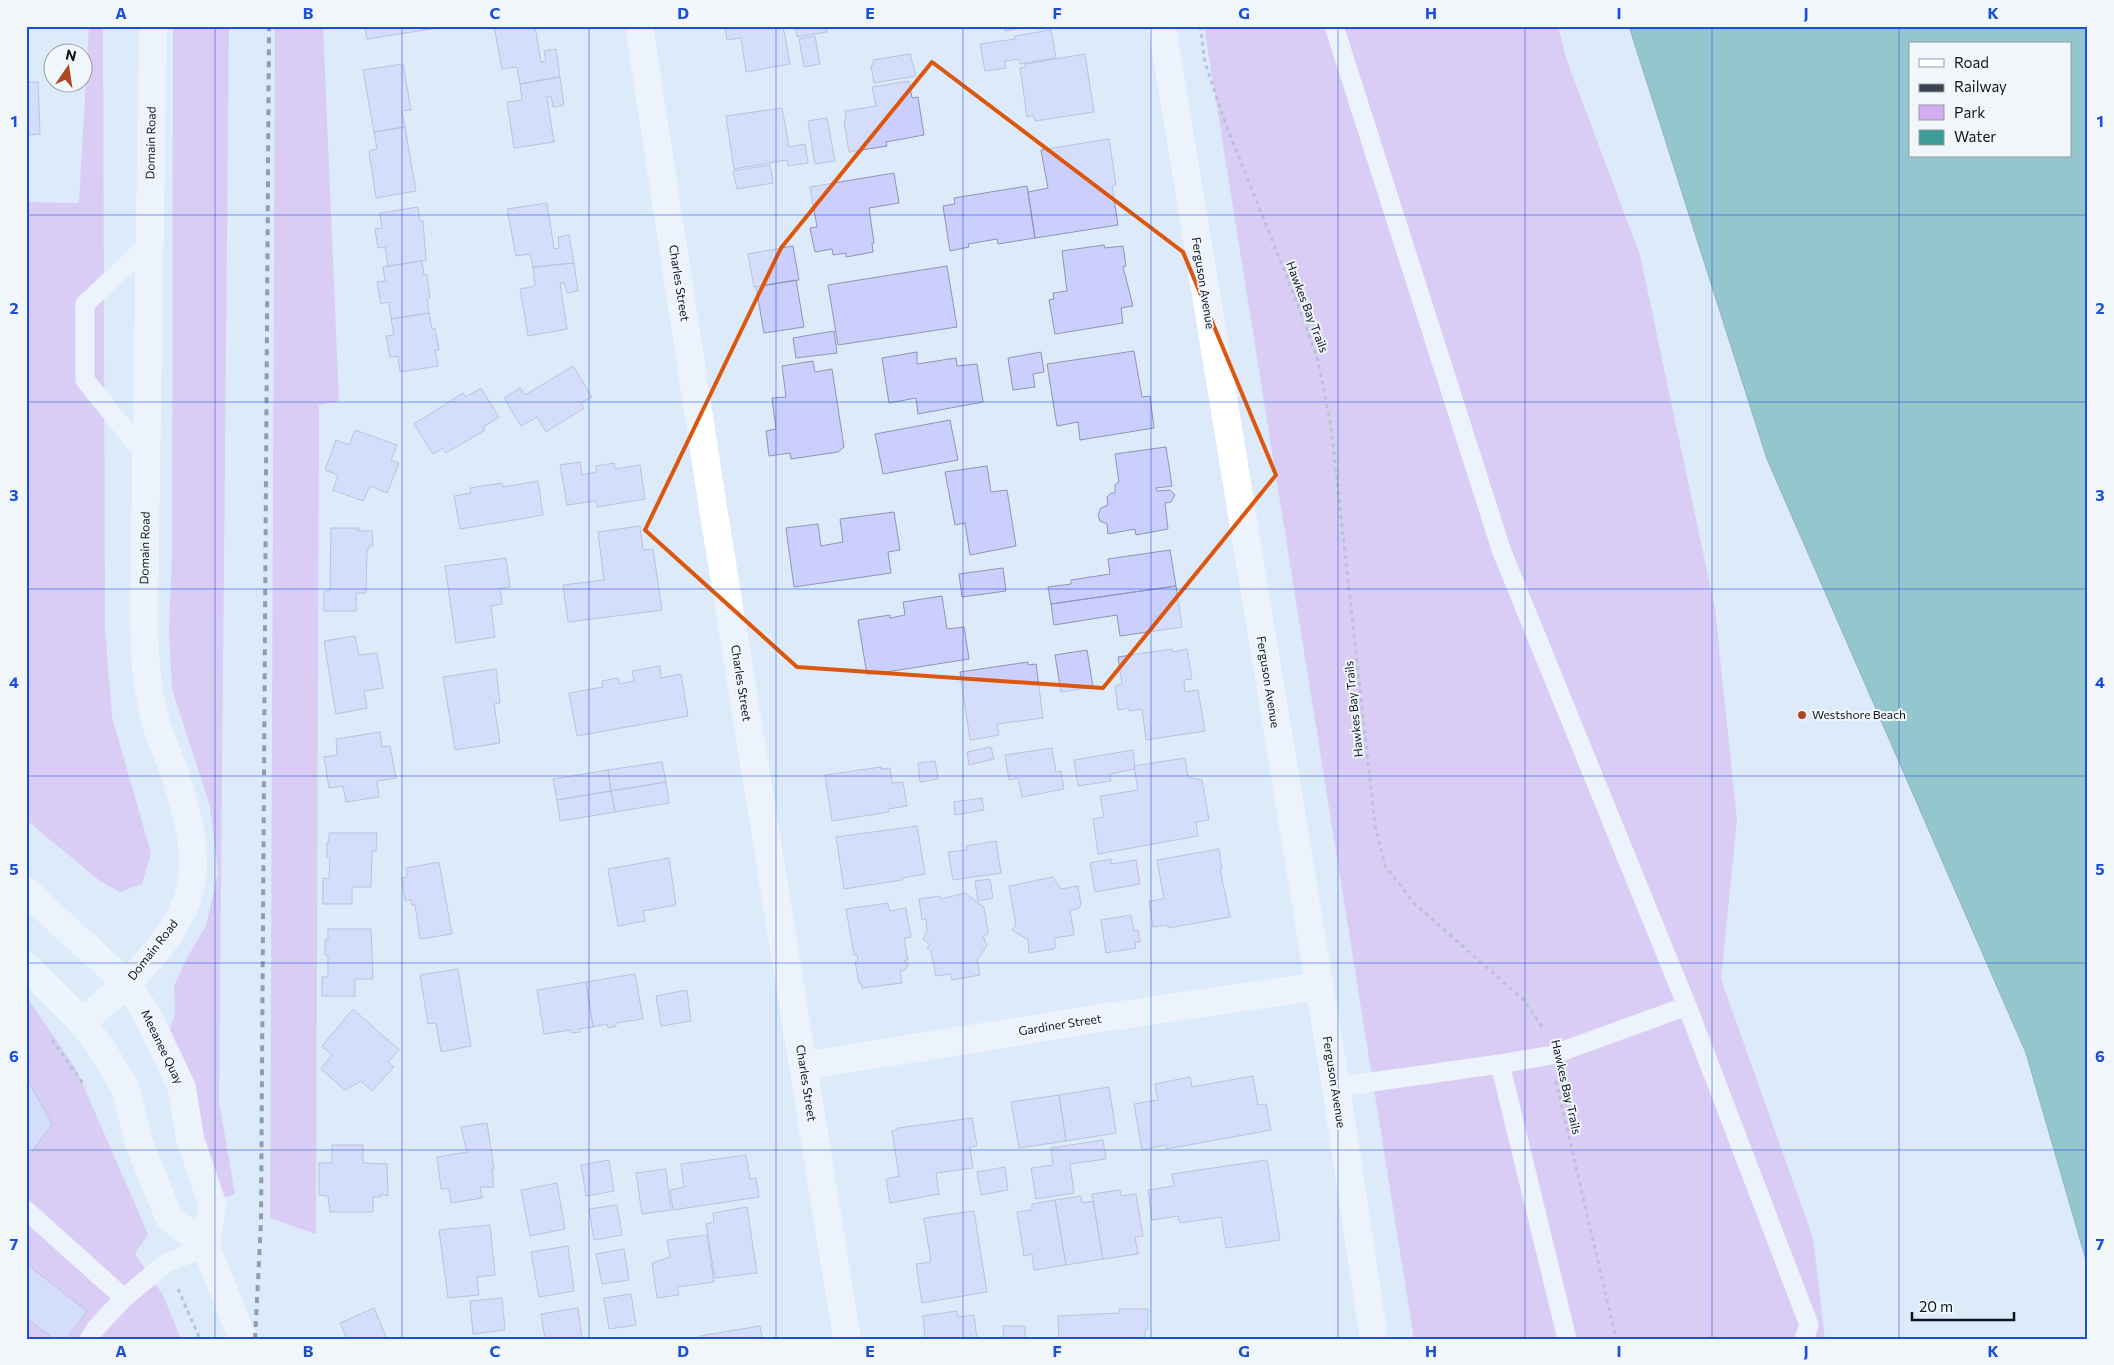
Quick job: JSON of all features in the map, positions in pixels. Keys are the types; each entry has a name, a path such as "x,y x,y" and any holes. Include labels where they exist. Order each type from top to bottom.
{"street":[{"name":"Domain Road","path":"82,1022 138,973 171,932 184,909 191,885 193,855 189,827 172,767 154,718 145,671 144,606 153,26"},
{"name":"Charles Street","path":"639,26 713,508 848,1339"},
{"name":"Ferguson Avenue","path":"1162,26 1336,1087 1374,1339"},
{"name":"Meeanee Quay","path":"26,891 127,984 148,1016 182,1088 190,1139 212,1203 206,1248"},
{"name":"Meeanee Quay","path":"26,966 82,1022 103,1050 125,1087 140,1143 169,1217 206,1248 243,1339"},
{"name":"Gardiner Street","path":"803,1066 1102,1018 1318,986"}],"lane":[{"path":"1334,26 1502,552 1687,1006 1810,1325 1804,1339"},
{"path":"146,456 85,380 85,304 150,243"},
{"path":"1336,1087 1552,1055 1687,1006"},
{"path":"1500,1064 1567,1339"},
{"path":"26,1210 124,1298"},
{"path":"89,1339 96,1328 124,1298 166,1263 206,1248"}],"path":[{"name":"Hawkes Bay Trails","path":"1200,26 1205,62 1223,117 1318,361 1331,426 1375,825 1385,866 1415,904 1525,1001 1543,1029 1552,1055 1616,1339"},
{"path":"166,1263 200,1339"}],"highlighted area":[{"path":"932,62 1183,252 1276,475 1103,688 797,667 645,530 781,248"}],"green space":[{"path":"89,26 103,26 105,628 112,717 151,853 142,884 120,892 100,881 26,820 26,202 79,203 85,92 92,92 92,42 88,42"},
{"path":"173,26 229,26 219,1101 235,1194 214,1202 164,1049 175,1013 174,986 187,958 206,926 218,873 210,806 172,689 169,630 172,555"},
{"path":"275,26 323,26 339,401 319,405 316,1234 270,1218"},
{"path":"1204,26 1558,26 1567,61 1640,255 1715,609 1737,820 1721,979 1813,1238 1825,1339 1414,1339"},
{"path":"30,1002 76,1069 148,1234 135,1254 163,1295 181,1339 26,1339 26,1003"}],"water":[{"path":"1629,26 2088,26 2088,1267 2026,1053 1767,459"}],"building":[{"path":"365,26 438,26 438,28 367,39"},
{"path":"494,26 535,26 541,62 546,61 544,51 556,49 560,77 520,84 517,67 502,69"},
{"path":"725,26 783,26 790,64 746,72 741,38 727,40"},
{"path":"795,26 826,26 827,32 797,37"},
{"path":"1005,26 1032,26 1005,31"},
{"path":"1051,30 1056,58 1020,64 1019,59 1005,61 1006,68 985,71 980,44 1015,39 1015,36"},
{"path":"815,36 820,64 804,67 799,39"},
{"path":"910,54 916,76 874,83 871,66 873,66 873,60"},
{"path":"1085,54 1094,112 1035,121 1033,115 1027,117 1020,68 1026,67 1025,64"},
{"path":"403,64 411,110 402,111 405,127 374,132 363,70"},
{"path":"560,77 564,105 553,107 551,96 547,97 554,142 514,148 507,102 522,100 520,84"},
{"path":"909,81 912,98 918,97 924,135 886,142 887,146 849,152 844,121 846,120 845,111 876,106 872,87"},
{"path":"26,82 38,82 40,134 26,135"},
{"path":"782,108 789,147 805,144 808,163 788,166 787,160 734,169 726,116"},
{"path":"827,118 835,161 815,164 808,121"},
{"path":"405,127 416,191 376,198 369,151 377,149 374,132"},
{"path":"1109,139 1116,185 1112,186 1118,225 1035,238 1028,192 1048,188 1041,150"},
{"path":"770,165 773,183 737,189 733,171"},
{"path":"894,173 899,203 869,208 874,243 872,243 873,252 846,257 846,253 833,255 832,249 815,252 810,228 817,227 810,187"},
{"path":"1027,186 1035,238 998,244 997,239 968,244 969,247 950,251 943,206 955,204 954,198"},
{"path":"547,203 554,249 559,248 558,237 569,235 574,263 533,267 530,254 516,256 507,209"},
{"path":"418,207 420,221 423,221 426,260 388,266 385,247 378,248 375,229 382,228 380,213"},
{"path":"1104,245 1105,248 1123,246 1126,266 1123,267 1133,306 1121,308 1123,323 1055,334 1049,300 1054,299 1053,293 1067,291 1062,251"},
{"path":"793,246 799,280 754,287 748,254"},
{"path":"422,261 424,275 427,275 430,298 427,299 429,313 391,319 389,302 381,304 377,282 385,281 383,267"},
{"path":"574,263 578,291 567,293 564,283 560,283 567,329 528,336 520,289 535,286 533,267"},
{"path":"947,266 957,327 838,345 828,285"},
{"path":"796,280 804,327 764,333 756,287"},
{"path":"429,313 432,329 435,328 439,350 435,350 438,366 400,372 398,356 390,357 386,336 394,335 391,319"},
{"path":"834,331 837,353 796,358 793,338"},
{"path":"1134,351 1142,397 1150,396 1154,428 1080,440 1078,422 1057,426 1047,364"},
{"path":"917,352 917,364 956,358 957,366 977,364 983,402 918,414 916,398 889,403 882,358"},
{"path":"1041,352 1044,372 1033,374 1035,387 1013,390 1008,358"},
{"path":"813,361 815,372 832,369 844,447 838,452 791,459 790,453 769,456 766,431 776,429 772,398 786,397 782,366"},
{"path":"573,366 592,397 581,403 584,408 546,432 537,417 521,426 504,398 520,388 525,395"},
{"path":"481,388 499,417 483,427 485,430 446,453 443,448 433,454 414,424 463,393 466,397"},
{"path":"950,420 958,460 883,474 875,434"},
{"path":"355,430 397,445 391,460 399,463 387,493 370,486 363,501 333,490 338,475 325,470 336,440 349,445"},
{"path":"1166,447 1172,486 1156,488 1157,491 1170,490 1175,495 1171,502 1165,503 1168,529 1136,535 1135,529 1108,534 1107,524 1100,521 1098,515 1101,508 1108,505 1107,497 1111,493 1115,493 1115,485 1119,482 1115,454"},
{"path":"580,462 582,475 597,472 596,466 614,463 615,469 640,465 645,499 597,507 596,501 567,505 560,465"},
{"path":"987,466 991,492 1007,490 1016,546 970,555 965,523 955,525 945,472"},
{"path":"538,481 543,515 460,529 454,496 471,493 470,488 502,483 503,487"},
{"path":"894,512 900,550 888,552 891,573 794,587 786,528 818,524 821,546 843,542 840,519"},
{"path":"640,526 643,550 653,549 662,610 568,622 563,585 604,580 598,532"},
{"path":"331,528 359,528 358,531 372,531 373,546 369,546 369,549 367,549 366,593 356,593 356,611 324,611 324,591 330,591"},
{"path":"1170,550 1176,586 1051,604 1048,587 1071,584 1071,580 1110,574 1108,559"},
{"path":"506,558 510,587 500,588 502,604 491,606 495,637 456,643 445,566"},
{"path":"1003,568 1006,591 962,597 959,574"},
{"path":"1176,586 1182,627 1120,636 1117,615 1054,625 1051,604"},
{"path":"942,596 947,629 964,627 969,659 867,675 858,620 890,615 890,618 905,615 903,602"},
{"path":"355,636 359,655 377,653 383,688 364,691 367,708 336,714 324,641"},
{"path":"1172,649 1173,652 1187,649 1192,679 1184,680 1185,692 1198,690 1205,731 1146,740 1142,709 1129,711 1129,708 1118,710 1115,686 1122,684 1118,657"},
{"path":"1087,650 1093,687 1061,692 1055,655"},
{"path":"1028,662 1028,665 1036,664 1043,718 997,724 999,735 970,740 960,672"},
{"path":"660,666 661,678 681,674 688,716 577,736 569,693 603,687 602,681 618,678 620,684 634,681 632,671"},
{"path":"496,669 500,703 494,704 500,743 455,750 443,677"},
{"path":"380,732 382,747 390,746 396,778 377,781 379,797 346,802 343,786 329,788 324,757 337,755 336,739"},
{"path":"991,747 994,759 969,765 967,752"},
{"path":"1052,748 1056,772 1061,771 1064,789 1022,797 1018,778 1009,780 1005,755"},
{"path":"1133,750 1135,769 1110,774 1111,781 1078,786 1074,760"},
{"path":"1185,758 1188,777 1202,780 1209,820 1196,822 1198,836 1098,854 1093,819 1104,817 1100,796 1138,790 1134,766"},
{"path":"935,761 938,779 920,782 918,763"},
{"path":"662,762 666,782 611,791 608,770"},
{"path":"881,767 881,769 890,768 892,783 903,782 907,806 888,809 889,812 832,821 825,775"},
{"path":"608,770 611,791 557,800 553,779"},
{"path":"666,782 669,803 615,812 611,791"},
{"path":"611,791 615,812 560,821 557,800"},
{"path":"982,798 984,810 955,815 954,802"},
{"path":"917,826 925,874 902,878 902,880 844,889 836,837"},
{"path":"329,833 377,833 376,851 372,851 371,887 352,887 352,904 323,904 323,878 329,879 330,858 327,858 327,842 329,842"},
{"path":"996,841 1001,873 953,880 948,852 967,850 966,846"},
{"path":"1219,849 1222,869 1220,869 1230,917 1168,928 1168,925 1153,927 1149,901 1164,899 1157,860"},
{"path":"669,858 676,905 643,911 645,921 618,926 608,869"},
{"path":"1111,859 1111,864 1136,860 1140,884 1095,892 1090,863"},
{"path":"439,862 452,934 420,939 415,905 412,905 411,900 405,901 402,878 407,877 406,868"},
{"path":"1053,877 1061,889 1078,886 1081,905 1078,909 1070,910 1074,935 1054,938 1056,946 1054,949 1029,953 1028,940 1012,930 1016,925 1009,886"},
{"path":"990,879 993,898 978,901 975,881"},
{"path":"965,893 984,907 988,932 983,936 987,946 977,960 980,975 952,980 951,974 936,976 931,951 927,948 930,945 923,939 927,931 926,919 922,920 919,899 940,896 941,899"},
{"path":"888,903 890,911 906,908 911,937 904,938 908,960 904,960 908,965 906,969 900,972 902,983 862,988 861,983 859,983 855,962 858,962 857,954 854,955 846,909"},
{"path":"1131,915 1134,931 1138,930 1140,942 1135,942 1136,948 1106,953 1101,920"},
{"path":"328,929 371,929 373,979 355,979 355,996 322,996 322,977 328,977 328,956 325,955 325,940 328,940"},
{"path":"458,969 471,1046 441,1052 436,1023 428,1024 420,975"},
{"path":"635,974 643,1019 616,1023 616,1026 608,1028 607,1024 593,1027 586,982"},
{"path":"586,982 593,1027 579,1029 580,1032 572,1033 571,1030 544,1034 537,990"},
{"path":"687,990 691,1021 661,1026 656,996"},
{"path":"353,1009 399,1050 388,1062 394,1067 372,1091 361,1081 345,1090 321,1069 332,1055 322,1046"},
{"path":"1253,1076 1258,1105 1266,1104 1271,1130 1166,1149 1166,1145 1142,1150 1134,1104 1158,1100 1155,1084 1190,1077 1192,1087"},
{"path":"26,1077 52,1124 26,1160"},
{"path":"1109,1087 1116,1133 1066,1141 1059,1095"},
{"path":"1059,1095 1066,1141 1019,1148 1011,1102"},
{"path":"972,1118 977,1146 970,1147 973,1168 936,1173 939,1194 890,1203 886,1179 899,1176 892,1131 898,1128"},
{"path":"487,1123 494,1169 492,1169 494,1187 480,1187 482,1198 451,1203 449,1188 441,1189 437,1157 467,1152 461,1127"},
{"path":"1103,1140 1106,1159 1070,1164 1074,1193 1036,1199 1031,1168 1053,1165 1051,1148"},
{"path":"332,1145 363,1145 363,1163 387,1164 388,1196 381,1194 381,1197 373,1197 373,1212 330,1212 328,1196 319,1195 319,1163 332,1163"},
{"path":"746,1155 750,1179 756,1178 759,1197 673,1210 670,1190 684,1187 681,1164"},
{"path":"609,1160 614,1191 586,1196 581,1165"},
{"path":"1267,1160 1280,1240 1226,1248 1221,1217 1180,1223 1178,1216 1152,1220 1148,1190 1174,1186 1172,1174"},
{"path":"1005,1167 1008,1190 981,1195 977,1172"},
{"path":"666,1169 671,1210 642,1214 636,1173"},
{"path":"557,1183 565,1229 530,1236 521,1190"},
{"path":"1120,1190 1121,1196 1136,1194 1143,1236 1135,1237 1138,1254 1103,1259 1092,1194"},
{"path":"1081,1196 1082,1203 1093,1201 1103,1259 1066,1265 1055,1200"},
{"path":"1055,1200 1066,1265 1034,1270 1032,1254 1024,1256 1017,1212 1032,1210 1032,1204"},
{"path":"617,1205 622,1235 594,1240 589,1209"},
{"path":"747,1207 757,1273 715,1278 706,1224 714,1222 713,1213"},
{"path":"974,1211 987,1292 922,1303 916,1264 931,1262 924,1218"},
{"path":"490,1225 495,1275 477,1277 479,1295 448,1298 439,1230"},
{"path":"707,1235 714,1282 677,1287 679,1295 657,1298 652,1263 670,1257 667,1240"},
{"path":"568,1246 574,1291 539,1297 531,1252"},
{"path":"624,1249 629,1280 602,1284 596,1254"},
{"path":"29,1266 87,1311 67,1339 54,1339 26,1318 26,1270"},
{"path":"631,1294 636,1325 609,1329 604,1298"},
{"path":"502,1298 505,1330 473,1334 470,1301"},
{"path":"374,1308 387,1339 347,1339 340,1323"},
{"path":"578,1308 582,1339 545,1339 541,1314"},
{"path":"1119,1309 1148,1309 1148,1329 1145,1330 1145,1339 1059,1339 1058,1316 1120,1313"},
{"path":"957,1311 958,1317 974,1315 977,1339 925,1339 923,1316"},
{"path":"760,1326 762,1339 701,1339 700,1336"},
{"path":"1003,1326 1025,1326 1025,1339 1004,1339"}],"railway":[{"path":"255,1339 261,1222 269,26"}],"place":[{"name":"Westshore Beach","path":"1802,715"}]}
